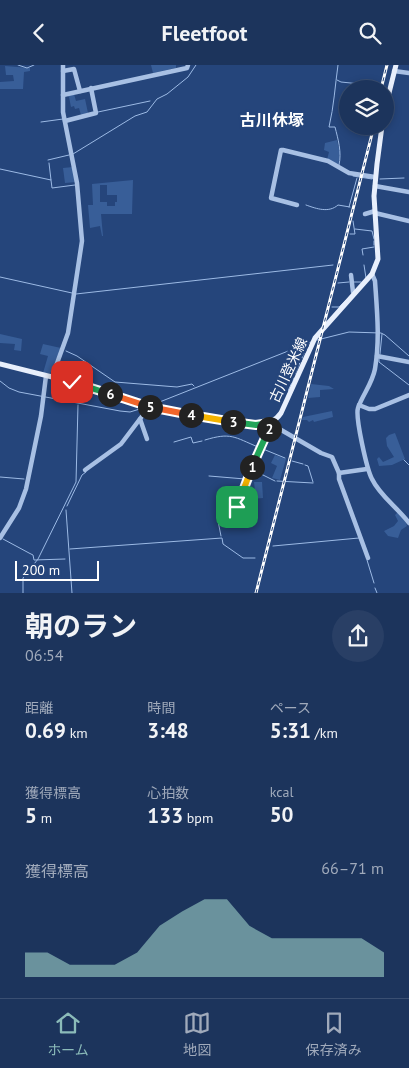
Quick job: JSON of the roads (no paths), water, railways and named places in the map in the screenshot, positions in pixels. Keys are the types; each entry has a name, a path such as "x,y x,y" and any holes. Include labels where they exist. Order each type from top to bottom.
{"main road":[{"name":"古川登米線","path":"270,423 281,413 315,338 372,274 378,259 375,177 381,135"},
{"path":"0,364 87,387 147,407 256,425 270,423"}],"street":[{"path":"63,95 187,68 188,65"},
{"path":"0,538 19,508 24,496 49,376 68,333 82,241 79,194 65,120 63,68 74,69 80,91"},
{"path":"395,68 409,73"},
{"path":"65,120 96,113 91,88"},
{"path":"297,205 272,197 281,150 322,159 349,173 375,177"},
{"path":"375,186 409,192"},
{"path":"365,214 375,212 409,221"},
{"path":"372,274 375,281 379,333 378,357 373,379 358,410 358,423 365,450 367,469 376,486 409,523"},
{"path":"351,275 353,292 355,293"},
{"path":"378,357 409,361"},
{"path":"360,405 368,409 376,409 409,395"},
{"path":"85,470 121,444 147,407"},
{"path":"140,419 147,439"},
{"path":"228,514 236,511 270,423 321,453 332,457 368,558"},
{"path":"339,473 367,469"}],"waterway":[{"path":"18,65 27,68 34,65"},
{"path":"73,154 135,116 147,112 157,99 167,94 188,77 196,65"},
{"path":"338,65 329,127 335,127 340,150 339,165"},
{"path":"98,112 150,101"},
{"path":"41,122 63,119"},
{"path":"48,160 69,155"},
{"path":"0,169 51,180 49,163"},
{"path":"353,176 372,179"},
{"path":"349,207 357,178"},
{"path":"380,179 404,178"},
{"path":"51,180 52,188 75,185"},
{"path":"306,205 323,209 331,209 338,205 350,207"},
{"path":"350,234 355,234 353,221"},
{"path":"355,229 372,231 374,239"},
{"path":"363,255 362,249 374,247"},
{"path":"76,294 333,265"},
{"path":"364,265 366,278"},
{"path":"0,277 72,293"},
{"path":"338,283 349,282"},
{"path":"353,282 361,282"},
{"path":"332,307 339,307 346,300"},
{"path":"317,340 349,332 381,333 409,356"},
{"path":"380,354 382,334"},
{"path":"152,405 311,342"},
{"path":"295,374 308,344"},
{"path":"66,351 77,356 115,382 177,387 192,384 194,386"},
{"path":"379,358 379,362 409,385"},
{"path":"288,391 294,378"},
{"path":"0,381 9,388 19,392 120,411 130,412 143,408"},
{"path":"23,593 23,578 38,559 76,482 78,405"},
{"path":"229,417 256,422 267,420"},
{"path":"259,427 266,429"},
{"path":"205,440 227,436 238,438 258,447"},
{"path":"174,442 191,437 193,443 202,441"},
{"path":"263,449 285,458"},
{"path":"404,460 409,465"},
{"path":"292,461 303,464"},
{"path":"305,465 308,466 313,482"},
{"path":"253,470 275,481"},
{"path":"67,506 82,475 86,472"},
{"path":"209,476 245,479"},
{"path":"0,477 24,479"},
{"path":"277,481 313,483"},
{"path":"234,510 237,499"},
{"path":"66,510 72,593"},
{"path":"221,536 217,516 227,512"},
{"path":"70,549 222,538 223,544 243,558 255,558"},
{"path":"273,546 359,538"},
{"path":"3,539 33,555 34,560 65,559"},
{"path":"367,560 374,583"},
{"path":"375,588 377,593"}],"railway":[{"path":"383,80 387,65"},
{"path":"256,593 372,135"}],"district":[{"name":"古川休塚","path":"272,120"}]}
